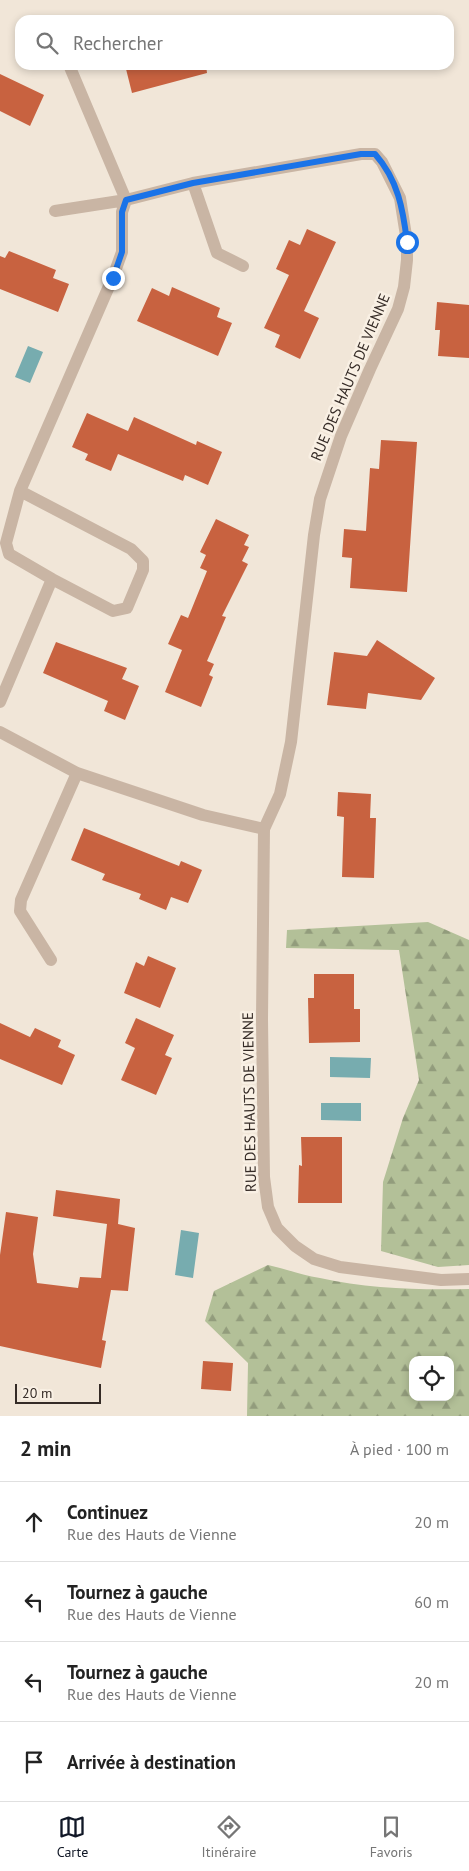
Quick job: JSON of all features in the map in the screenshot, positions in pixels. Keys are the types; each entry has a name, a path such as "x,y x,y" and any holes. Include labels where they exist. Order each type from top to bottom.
{"street":[{"path":"20,491 131,549 142,561 143,570 127,608 114,611 52,579 9,554 6,543 20,491 113,278 122,252 122,212 126,200 71,70"},
{"name":"RUE DES HAUTS DE VIENNE","path":"55,211 126,200 193,183 361,154 375,154 382,162 400,198 407,242 404,287 398,309 341,436 320,499 312,544 291,742 280,794 264,829 262,1019 264,1176 268,1207 277,1228 295,1246 314,1259 340,1267 441,1280 469,1279"},
{"path":"193,183 217,253 243,266"},
{"path":"0,702 52,579"},
{"path":"0,732 76,773 203,816 264,829"},
{"path":"51,960 20,911 21,900 76,773"}],"green space":[{"path":"428,922 469,940 469,1265 438,1267 381,1251 383,1182 403,1118 419,1080 399,950 286,948 287,930"},
{"path":"268,1265 313,1277 375,1287 469,1289 469,1416 247,1416 248,1363 205,1321 214,1291"}],"water":[{"path":"28,346 43,352 30,383 15,377"},
{"path":"330,1057 371,1058 370,1078 330,1077"},
{"path":"321,1103 361,1103 361,1121 321,1120"},
{"path":"181,1230 199,1233 193,1278 175,1275"}],"building":[{"path":"126,70 207,70 207,73 132,93"},
{"path":"0,74 44,95 30,126 0,111"},
{"path":"307,229 336,242 304,311 319,318 300,359 275,347 280,335 264,328 289,275 276,269 289,240 300,245"},
{"path":"9,251 56,270 53,278 69,284 58,312 0,289 0,256 5,258"},
{"path":"172,287 220,308 217,317 232,323 218,356 137,321 152,288 169,296"},
{"path":"437,302 469,305 469,358 438,356 440,330 435,330"},
{"path":"87,413 128,431 134,417 196,445 197,441 222,452 208,485 185,475 183,481 118,454 111,471 85,460 88,454 72,447"},
{"path":"381,440 417,442 407,592 350,588 352,558 342,557 344,529 366,531 370,468 379,469"},
{"path":"216,519 249,535 244,545 249,547 242,561 248,564 222,616 226,617 207,661 214,664 209,675 213,677 201,707 165,692 182,650 168,644 181,615 188,618 207,571 200,568 206,555 200,552"},
{"path":"377,640 435,678 421,700 368,693 366,709 327,705 334,652 367,656"},
{"path":"56,642 127,668 122,679 139,686 125,720 104,711 108,701 43,673"},
{"path":"338,792 371,794 370,818 376,818 374,878 342,877 344,817 337,816"},
{"path":"84,828 179,866 181,861 202,870 188,903 171,897 166,910 139,899 141,894 102,880 105,874 71,860"},
{"path":"148,956 176,968 160,1008 124,993 136,962 144,966"},
{"path":"314,974 354,974 354,1009 360,1009 360,1042 309,1043 308,998 314,998"},
{"path":"136,1018 174,1035 165,1055 172,1058 156,1095 121,1080 135,1048 125,1043"},
{"path":"0,1023 30,1037 35,1028 61,1040 58,1047 75,1055 62,1085 0,1059"},
{"path":"301,1137 342,1137 342,1203 298,1203 299,1165 302,1166"},
{"path":"56,1190 120,1199 118,1224 135,1228 128,1291 111,1290 102,1340 106,1341 101,1368 0,1346 0,1255 6,1212 38,1217 33,1254 37,1283 78,1288 80,1277 101,1278 107,1224 53,1216"},
{"path":"203,1361 233,1363 231,1391 201,1389"}],"route":[{"path":"113,278 122,252 122,212 126,200 193,183 361,154 375,154 382,162 400,198 407,242"}]}
